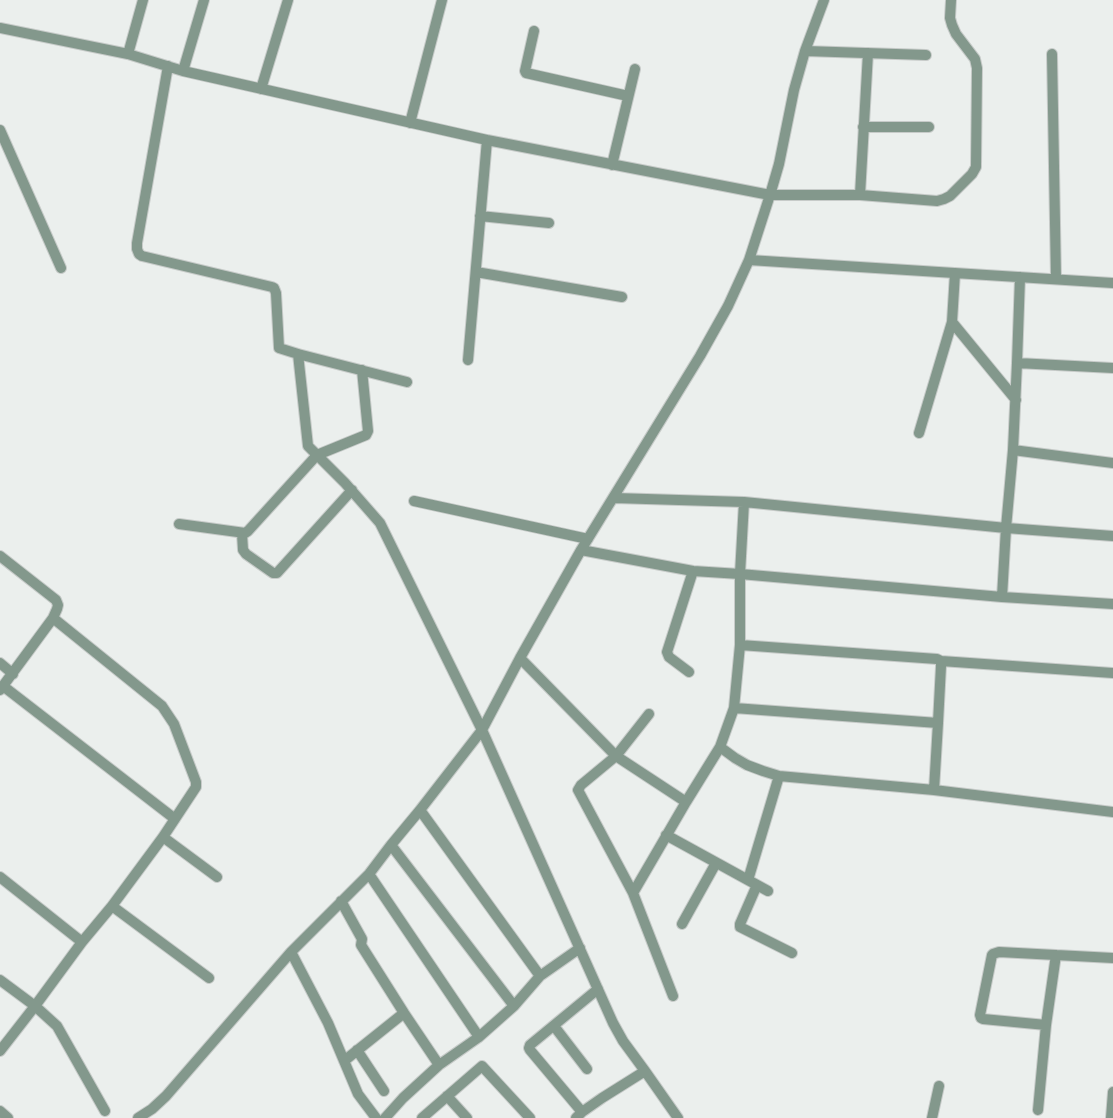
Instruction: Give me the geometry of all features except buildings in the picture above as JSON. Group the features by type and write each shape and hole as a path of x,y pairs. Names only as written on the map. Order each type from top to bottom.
{"street":[{"path":"128,54 143,0"},
{"path":"183,71 204,0"},
{"path":"261,89 288,0"},
{"path":"410,123 442,0"},
{"path":"138,1118 152,1109 166,1096 291,952 369,874 482,730 520,658 581,550 700,356 728,306 749,260 770,195 779,164 794,90 805,51 824,0"},
{"path":"0,28 128,54 183,71 487,140 770,195 860,195 937,201 950,196 975,171 976,162 977,68 975,59 956,34 952,25 950,18 951,0"},
{"path":"534,31 525,71 526,74 628,96"},
{"path":"805,51 926,55"},
{"path":"860,195 868,53"},
{"path":"1052,54 1056,279"},
{"path":"168,66 137,243 139,254 142,256 272,287 276,293 280,349 407,382"},
{"path":"612,165 635,69"},
{"path":"863,127 929,127"},
{"path":"0,130 61,268"},
{"path":"468,360 487,140"},
{"path":"480,216 549,223"},
{"path":"749,260 1113,283"},
{"path":"476,272 622,298"},
{"path":"919,433 952,322 955,273"},
{"path":"1002,597 1016,400 1020,277"},
{"path":"952,322 1016,400"},
{"path":"298,354 308,446 352,490 380,523 482,730 613,1023 623,1041 678,1118"},
{"path":"1017,363 1113,368"},
{"path":"179,524 242,534 248,532 317,455 365,436 367,433 362,370"},
{"path":"1013,450 1113,462"},
{"path":"242,534 246,554 273,573 277,573 352,490"},
{"path":"614,498 744,502 1006,528 1113,536"},
{"path":"414,501 588,539"},
{"path":"633,893 666,835 720,747 734,708 740,645 740,574 744,502"},
{"path":"581,550 693,570 1002,597 1113,604"},
{"path":"0,556 56,600 58,605 53,618 1,688 175,819"},
{"path":"688,672 669,658 667,652 693,570"},
{"path":"0,1051 82,942 112,906 163,837 194,791 196,782 170,718 162,706 53,618"},
{"path":"740,645 1113,673"},
{"path":"520,658 616,756 686,802"},
{"path":"934,790 941,661"},
{"path":"0,663 12,674"},
{"path":"734,708 938,723"},
{"path":"649,714 616,756 581,785 578,790 633,893 672,996"},
{"path":"720,747 747,765 779,776 934,790 1113,812"},
{"path":"748,880 779,776"},
{"path":"420,810 540,976"},
{"path":"666,835 768,891"},
{"path":"163,837 216,877"},
{"path":"391,845 514,1006"},
{"path":"682,924 716,863"},
{"path":"369,874 479,1037"},
{"path":"0,877 82,942"},
{"path":"757,885 740,927 792,953"},
{"path":"341,902 362,939 361,945 439,1065"},
{"path":"112,906 209,978"},
{"path":"385,1118 403,1098 439,1065 479,1037 514,1006 540,976 580,948"},
{"path":"291,952 328,1023 358,1094 376,1118"},
{"path":"1046,1025 981,1018 980,1015 992,955 999,952 1113,958"},
{"path":"1038,1110 1046,1025 1056,955"},
{"path":"0,980 35,1006 50,1019 61,1032 105,1111"},
{"path":"598,990 530,1045 530,1050 579,1115 602,1098 645,1071"},
{"path":"344,1061 404,1013"},
{"path":"554,1026 587,1069"},
{"path":"357,1050 384,1091"},
{"path":"422,1118 482,1066 530,1118"},
{"path":"932,1118 939,1086"},
{"path":"1111,1118 1113,1092"},
{"path":"447,1096 467,1118"},
{"path":"0,1111 8,1118"}]}
